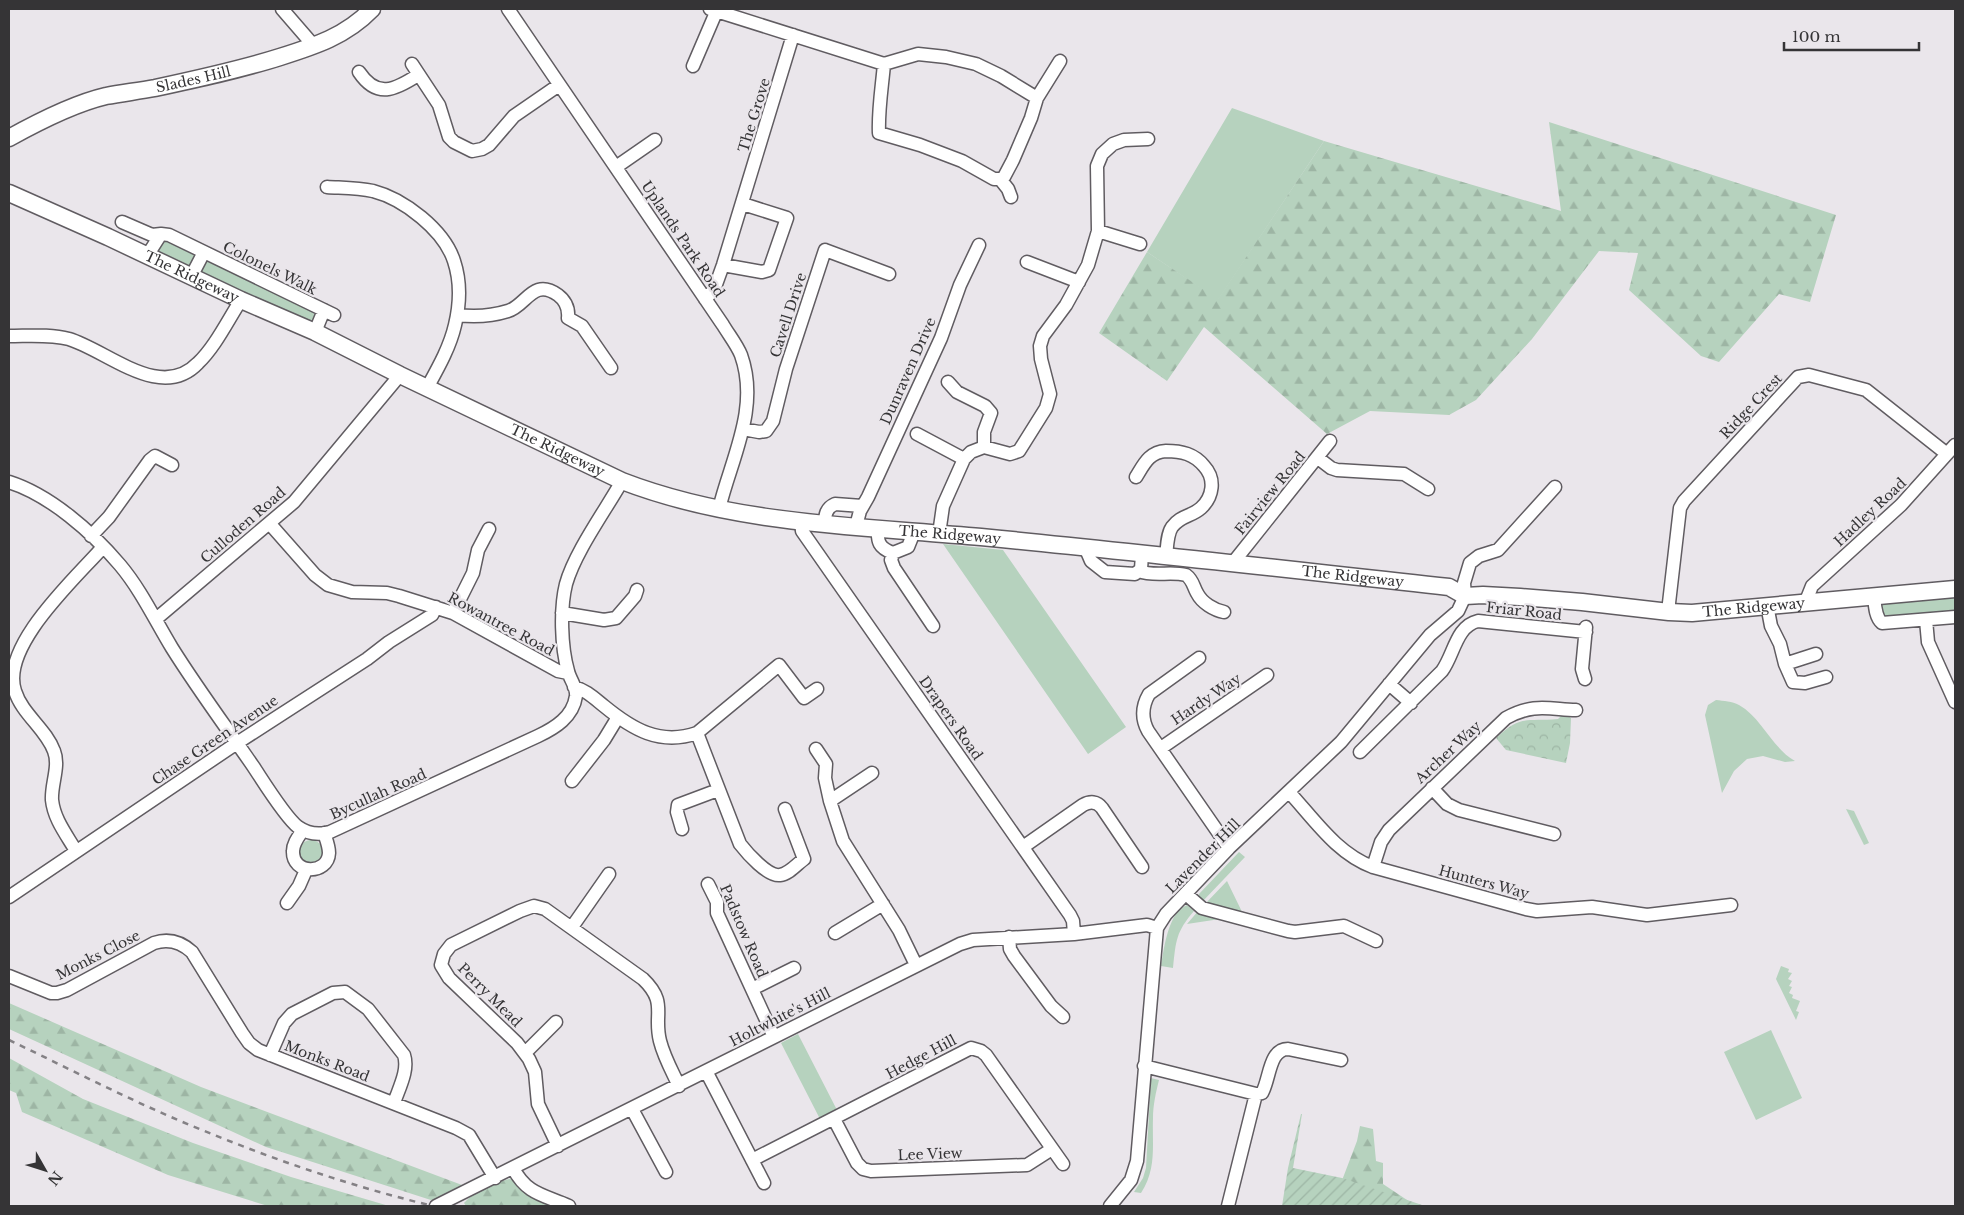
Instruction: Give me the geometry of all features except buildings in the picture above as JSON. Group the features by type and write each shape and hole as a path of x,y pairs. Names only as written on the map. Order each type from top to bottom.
{"main road":[{"name":"Slades Hill","path":"9,138 73,108 106,97 208,77 331,40 348,31 372,9"},
{"name":"The Ridgeway","path":"9,192 314,332 622,481 654,493 718,509 801,521 1086,548 1448,587 1465,596 1483,595 1573,601 1669,612 1692,612 1955,589"}],"street":[{"path":"282,9 314,46"},
{"name":"Uplands Park Road","path":"508,9 705,299 740,354 746,375 747,396 743,429 718,509"},
{"path":"693,66 714,10 884,64 918,54 946,56 976,64 1001,76 1037,98"},
{"name":"The Grove","path":"705,299 714,290 723,265 793,35"},
{"path":"884,64 882,96 876,136 920,145 962,161 994,179 1000,179 1004,176 1013,160 1031,118 1037,98 1060,62"},
{"path":"359,72 366,83 382,90 399,86 415,70 439,105 449,136 454,142 472,151 489,145 514,116 559,84"},
{"path":"939,534 943,506 964,459 971,452 984,447 1010,454 1019,451 1046,408 1050,394 1041,359 1040,346 1043,336 1066,305 1088,265 1098,231 1096,166 1102,154 1113,144 1124,140 1148,138"},
{"path":"616,167 655,140"},
{"path":"1000,179 1011,197"},
{"path":"327,187 374,192 403,204 425,220 444,243 454,260 459,282 457,316 450,341 427,388"},
{"path":"723,265 762,272 769,270 787,218 743,204"},
{"name":"Colonels Walk","path":"122,222 152,235 169,235 329,312 314,332"},
{"path":"1098,231 1140,244"},
{"path":"147,256 161,234"},
{"name":"Dunraven Drive","path":"856,526 862,506 868,497 941,338 960,285 979,245"},
{"name":"Cavell Drive","path":"743,429 759,432 766,431 773,421 786,369 825,250 889,274"},
{"name":"Colonels Walk","path":"192,277 204,252"},
{"path":"1027,262 1078,282"},
{"path":"457,316 506,312 518,306 533,291 552,292 563,299 567,305 568,318 582,326 611,368"},
{"path":"9,336 52,335 62,337 78,342 140,372 156,377 172,377 182,375 198,364 241,300"},
{"name":"Culloden Road","path":"156,619 294,502 400,375"},
{"name":"Ridge Crest","path":"1669,612 1680,508 1684,501 1798,377 1809,375 1866,390 1951,449"},
{"path":"948,382 957,392 986,406 991,413 984,432 984,447"},
{"path":"917,434 964,459"},
{"name":"Fairview Road","path":"1232,564 1330,441"},
{"name":"Hadley Road","path":"1806,601 1812,586 1901,505 1951,449"},
{"path":"1136,477 1150,456 1159,452 1173,451 1187,453 1196,458 1206,468 1211,478 1212,489 1208,499 1201,508 1179,518 1170,529 1166,557"},
{"path":"91,536 109,517 150,460 156,456 172,465"},
{"path":"1318,458 1331,468 1337,470 1404,474 1428,489"},
{"path":"622,481 572,568 563,598 562,613 568,673 574,686 584,690 618,718 636,729 654,735 673,738 697,733 779,665 804,698 817,689"},
{"path":"9,482 44,498 103,547 131,580 172,647 237,743 292,820 303,830 295,842 293,851 297,863 306,870 313,870 325,864 329,853 324,833"},
{"path":"1465,596 1464,583 1470,563 1478,556 1498,550 1555,487"},
{"path":"825,523 826,514 831,506 835,504 862,506"},
{"name":"Drapers Road","path":"801,521 802,531 1070,915 1073,921 1074,934"},
{"name":"Rowantree Road","path":"270,524 315,575 328,585 352,592 387,593 453,613 558,670 568,673"},
{"path":"878,528 877,541 880,546 893,553"},
{"path":"453,613 473,572 478,550 489,529"},
{"path":"893,553 908,547 914,532"},
{"path":"76,850 54,814 52,798 55,753 51,744 25,709 15,690 12,656 37,622 103,547"},
{"path":"1086,548 1091,560 1105,572 1131,575 1139,571 1151,575 1157,573 1186,575 1194,585 1197,594 1207,604 1216,610 1224,612"},
{"path":"893,553 891,560 894,568 934,626"},
{"path":"1139,571 1142,555"},
{"path":"562,613 604,620 616,618 632,601 637,590"},
{"name":"Lavender Hill","path":"1157,928 1166,914 1230,848 1341,742 1430,635 1458,611 1465,596"},
{"path":"1874,596 1876,612 1879,621 1882,623 1955,617"},
{"path":"1766,605 1771,626 1780,644 1785,664 1793,682 1805,683 1826,677"},
{"name":"Chase Green Avenue","path":"9,897 76,850 432,615 436,607"},
{"name":"Friar Road","path":"1360,752 1448,664 1463,630 1471,622 1478,620 1586,630 1582,669 1585,679"},
{"path":"1926,620 1928,642 1955,702"},
{"path":"1785,664 1816,654"},
{"path":"1199,658 1154,689 1145,700 1143,716 1145,724 1160,748 1230,848"},
{"name":"Hardy Way","path":"1160,748 1268,675"},
{"path":"1389,684 1411,703"},
{"name":"Bycullah Road","path":"303,830 315,834 324,833 556,727 564,720 575,700 576,691 574,686"},
{"name":"Archer Way","path":"1373,867 1384,836 1506,718 1516,712 1536,707 1576,710"},
{"path":"572,781 604,740 618,718"},
{"path":"697,733 740,844 768,872 776,875 784,874 804,859 785,809"},
{"path":"816,750 826,764 825,778 842,841 899,930 916,965"},
{"path":"830,801 872,774"},
{"path":"1432,788 1447,804 1459,810 1554,834"},
{"path":"682,829 677,812 678,805 718,790"},
{"name":"Hunters Way","path":"1289,792 1347,854 1355,859 1373,867 1537,911 1592,907 1647,915 1731,905"},
{"path":"1023,847 1083,805 1095,802 1102,808 1142,866"},
{"path":"287,903 299,886 306,870"},
{"path":"572,927 609,874"},
{"name":"Padstow Road","path":"708,884 717,902 717,913 774,1037"},
{"path":"1186,894 1202,908 1288,931 1296,932 1344,926 1376,941"},
{"path":"835,933 883,904"},
{"name":"Perry Mead","path":"558,1146 538,1104 535,1072 525,1053 449,978 441,965 444,954 451,945 520,911 534,906 545,909 643,978 651,986 659,1006 658,1033 660,1044 679,1086"},
{"name":"Holtwhite's Hill","path":"436,1206 679,1086 946,950 973,940 1074,934 1147,925 1157,928"},
{"path":"1110,1206 1131,1180 1136,1170 1157,928"},
{"path":"1009,937 1010,950 1050,1006 1062,1017"},
{"name":"Monks Close","path":"9,976 50,992 58,993 154,943 174,941"},
{"name":"Monks Road","path":"174,941 182,944 192,952 249,1043 258,1050 394,1103 469,1135 495,1178"},
{"name":"Padstow Road","path":"752,989 794,968"},
{"path":"270,1055 284,1023 292,1014 333,993 345,992 368,1009 404,1055 406,1062 405,1070 394,1103"},
{"path":"525,1053 556,1022"},
{"name":"Hedge Hill","path":"752,1160 965,1051 976,1048 986,1055 1062,1164"},
{"path":"1144,1066 1256,1094 1262,1092 1274,1058 1281,1050 1288,1049 1341,1060"},
{"path":"706,1071 764,1184"},
{"path":"1228,1206 1256,1094"},
{"path":"632,1108 666,1172"},
{"name":"Lee View","path":"834,1119 857,1163 863,1169 871,1171 1026,1165 1052,1149"},
{"path":"513,1168 525,1186 541,1196 569,1206"}],"green space":[{"path":"1232,108 1324,141 1218,300 1147,252"},
{"path":"1549,122 1836,215 1810,302 1779,294 1719,362 1701,356 1629,290 1638,253 1599,251 1532,339 1476,400 1449,415 1370,411 1327,434 1204,327 1167,381 1099,333 1147,252 1218,299 1324,141 1561,211"},
{"path":"165,240 195,255 196,260 191,268 158,252 162,242"},
{"path":"208,260 313,311 315,318 311,323 200,271 203,261"},
{"path":"943,544 1003,550 1126,727 1088,754"},
{"path":"1954,596 1955,614 1885,621 1878,604"},
{"path":"1716,700 1734,703 1747,711 1780,749 1795,761 1785,762 1763,756 1747,759 1734,771 1722,793 1705,715 1708,705"},
{"path":"1564,713 1571,718 1570,743 1566,763 1506,750 1496,738 1518,722 1558,719"},
{"path":"1846,809 1854,811 1869,843 1864,845"},
{"path":"306,840 316,840 323,847 323,857 316,864 306,864 299,857 299,847"},
{"path":"1239,852 1245,857 1202,902 1199,899 1199,894"},
{"path":"1227,881 1244,916 1204,905"},
{"path":"1187,905 1194,911 1180,931 1173,968 1161,966 1171,923 1175,915"},
{"path":"1199,910 1220,919 1187,924"},
{"path":"1781,966 1789,969 1788,972 1792,973 1788,979 1792,981 1789,986 1792,987 1789,993 1793,995 1792,998 1800,1001 1796,1011 1799,1012 1796,1020 1776,979"},
{"path":"9,1003 201,1087 462,1185 434,1201 266,1147 9,1029"},
{"path":"1771,1030 1802,1098 1756,1120 1724,1052"},
{"path":"798,1034 837,1110 820,1119 781,1043"},
{"path":"9,1058 83,1099 193,1143 291,1177 389,1206 268,1206 168,1175 22,1112 16,1093 9,1090"},
{"path":"1151,1078 1159,1080 1154,1108 1153,1157 1146,1184 1141,1193 1134,1192 1143,1178 1146,1168"},
{"path":"1301,1114 1293,1168 1342,1178 1425,1206 1282,1206 1288,1168"},
{"path":"1360,1126 1373,1129 1376,1161 1383,1163 1383,1184 1416,1206 1340,1206 1341,1183 1357,1141"},
{"path":"513,1178 568,1206 466,1206 464,1203 486,1187"}],"railway":[{"path":"9,1040 135,1101 239,1145 349,1183 433,1206"}]}
